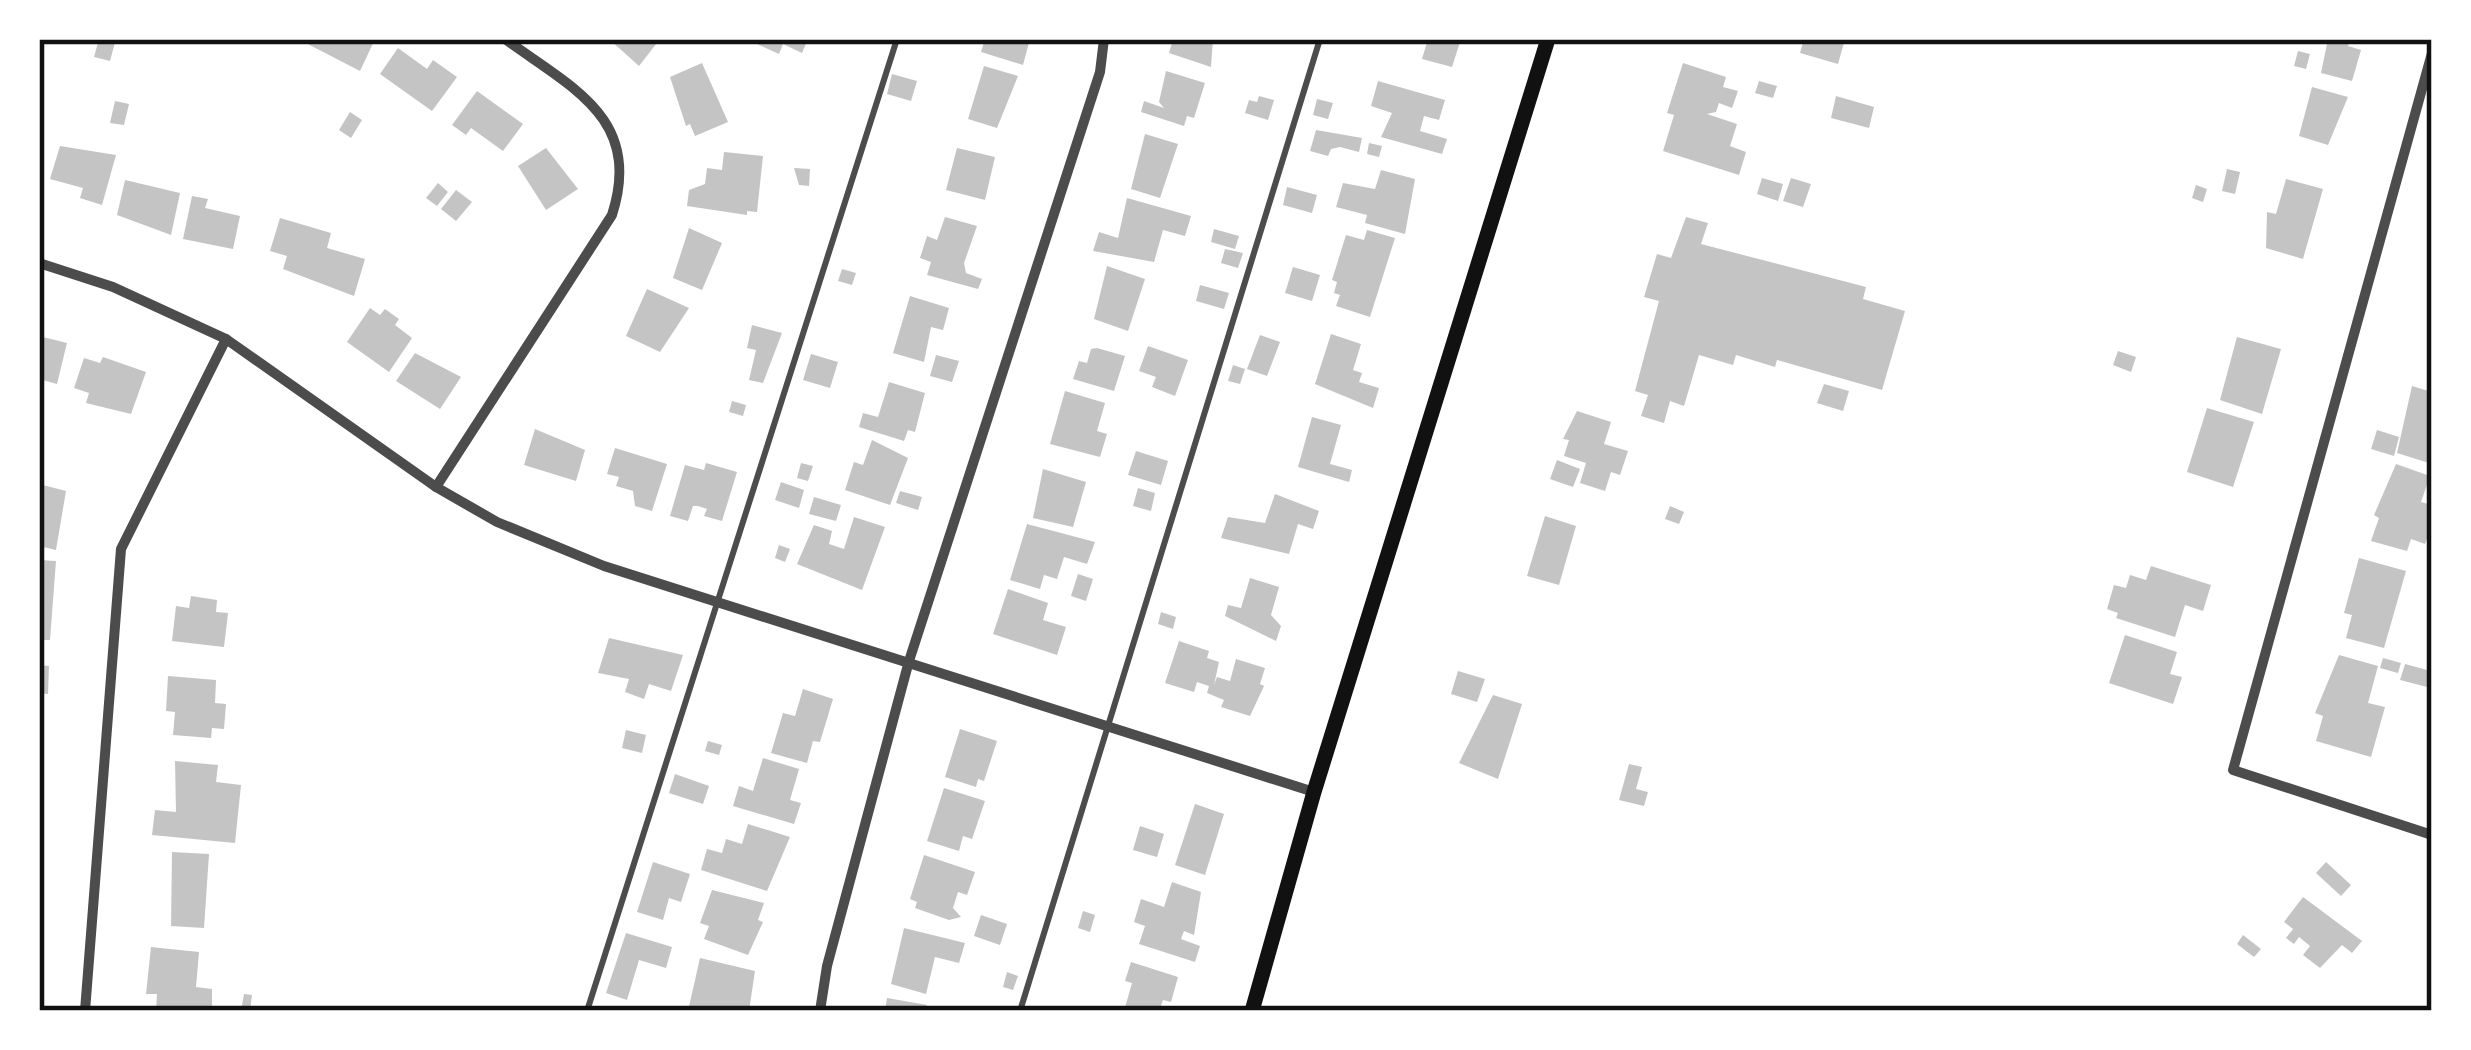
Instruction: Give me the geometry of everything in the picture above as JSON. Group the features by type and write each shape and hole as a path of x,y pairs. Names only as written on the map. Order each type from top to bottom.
{"main road":[{"path":"1252,1011 1314,792 1548,39"}],"street":[{"path":"436,487 612,215 620,190 622,151 588,96 505,39"},
{"path":"820,1011 826,966 909,661 1100,72 1104,39"},
{"path":"2432,53 2233,770 2432,835"},
{"path":"39,262 113,287 226,340 436,487 497,523 604,566 1314,792"},
{"path":"85,1011 122,549 226,340"}],"lane":[{"path":"587,1011 897,39"},
{"path":"1020,1011 1320,39"}],"building":[{"path":"99,39 116,39 110,61 94,57"},
{"path":"298,39 375,39 360,71"},
{"path":"609,39 660,39 639,66"},
{"path":"746,39 808,39 802,53 783,44 779,54"},
{"path":"985,39 1030,39 1023,65 981,52"},
{"path":"1173,39 1213,39 1211,67 1169,53"},
{"path":"1428,39 1461,39 1452,67 1422,59"},
{"path":"1804,39 1845,39 1838,64 1800,53"},
{"path":"2328,39 2350,39 2348,46 2361,50 2352,81 2321,73"},
{"path":"398,48 427,69 433,60 457,77 432,111 380,74"},
{"path":"2298,51 2310,54 2306,69 2294,66"},
{"path":"702,63 728,122 695,136 690,124 686,126 670,77"},
{"path":"1683,63 1726,77 1723,87 1738,91 1732,108 1719,103 1716,112 1707,114 1737,124 1730,146 1746,152 1739,175 1663,151 1674,115 1667,113"},
{"path":"984,66 1018,76 997,128 968,119"},
{"path":"1166,71 1205,83 1194,118 1187,116 1184,126 1141,112 1144,101 1164,108 1159,102"},
{"path":"892,74 917,81 911,101 887,94"},
{"path":"1378,81 1445,100 1439,120 1424,116 1420,131 1447,139 1442,154 1381,137 1392,113 1371,106"},
{"path":"1759,81 1777,86 1773,98 1755,93"},
{"path":"2312,87 2348,97 2328,145 2299,136"},
{"path":"477,91 523,124 503,151 471,128 466,135 452,125"},
{"path":"1259,96 1274,100 1268,120 1245,113 1249,100 1257,102"},
{"path":"1836,96 1874,107 1869,128 1831,118"},
{"path":"1317,99 1333,103 1328,119 1313,115"},
{"path":"115,101 129,104 124,125 110,123"},
{"path":"350,112 362,120 351,138 339,130"},
{"path":"1316,130 1362,138 1359,152 1340,147 1331,149 1328,156 1310,151"},
{"path":"1145,134 1178,144 1160,198 1131,189"},
{"path":"1369,143 1382,146 1379,157 1367,154"},
{"path":"60,146 116,155 102,205 80,198 83,188 50,179"},
{"path":"546,148 578,189 546,210 518,166"},
{"path":"957,148 995,157 985,200 946,190"},
{"path":"724,152 763,156 757,212 747,211 747,215 687,206 689,190 705,184 707,168 722,170"},
{"path":"794,168 810,169 809,186 799,185"},
{"path":"2227,169 2240,172 2235,194 2222,191"},
{"path":"1381,170 1415,179 1405,234 1365,223 1367,215 1336,207 1343,183 1375,189"},
{"path":"1762,178 1783,184 1778,201 1757,194"},
{"path":"1791,178 1811,184 1803,207 1783,201"},
{"path":"2286,179 2323,189 2303,259 2266,248 2267,212 2276,214"},
{"path":"125,180 180,193 171,235 117,215"},
{"path":"438,183 448,192 437,206 426,198"},
{"path":"2196,185 2207,189 2203,202 2192,198"},
{"path":"1287,187 1317,195 1312,213 1283,205"},
{"path":"456,190 472,202 456,221 441,209"},
{"path":"192,196 208,199 205,208 240,216 233,249 183,239"},
{"path":"1127,198 1191,216 1185,236 1163,230 1154,262 1093,251 1099,232 1118,238"},
{"path":"945,217 977,226 964,263 966,273 982,279 978,289 927,275 931,262 920,258 927,236 937,240"},
{"path":"1686,217 1708,223 1701,244 1866,287 1863,299 1905,311 1882,390 1777,360 1775,367 1736,355 1733,365 1699,355 1684,406 1670,401 1664,423 1641,416 1648,395 1635,391 1659,301 1644,297 1657,254 1671,258"},
{"path":"280,218 331,233 327,248 365,259 354,296 283,269 287,256 270,251"},
{"path":"689,228 722,243 702,290 673,278"},
{"path":"1214,229 1239,236 1235,249 1211,242"},
{"path":"1367,230 1395,238 1370,317 1336,306 1340,295 1334,293 1337,282 1332,280 1346,235 1364,240"},
{"path":"1225,249 1243,253 1238,268 1221,263"},
{"path":"1107,266 1145,279 1128,331 1094,319"},
{"path":"1293,267 1320,275 1312,301 1285,293"},
{"path":"842,269 856,273 852,285 838,281"},
{"path":"1200,285 1229,293 1224,309 1196,301"},
{"path":"647,289 689,308 660,352 626,336"},
{"path":"910,296 949,308 943,330 931,327 924,362 893,353"},
{"path":"370,308 380,315 385,309 399,319 395,325 412,338 389,372 347,342"},
{"path":"752,325 782,333 763,383 749,380 756,350 747,348"},
{"path":"1331,334 1361,344 1353,370 1362,373 1359,382 1379,388 1373,408 1315,384"},
{"path":"1260,335 1280,342 1267,376 1247,369"},
{"path":"39,336 67,343 57,384 39,379"},
{"path":"2237,337 2281,349 2262,414 2220,400"},
{"path":"1148,346 1188,360 1175,396 1152,387 1156,377 1139,371"},
{"path":"1091,349 1125,356 1114,391 1073,379 1079,361 1087,363"},
{"path":"2118,351 2136,357 2131,372 2113,365"},
{"path":"415,353 461,377 440,409 396,381"},
{"path":"811,354 838,362 830,388 803,380"},
{"path":"936,355 959,361 952,382 930,376"},
{"path":"103,357 146,372 131,414 86,403 89,393 74,388 84,358 100,363"},
{"path":"1233,365 1245,369 1240,384 1228,381"},
{"path":"889,382 925,393 915,432 908,430 904,441 859,427 863,413 878,417"},
{"path":"1824,384 1849,391 1843,411 1817,403"},
{"path":"2412,386 2432,392 2432,464 2397,453"},
{"path":"1065,391 1105,403 1097,431 1107,434 1100,457 1050,444"},
{"path":"732,401 746,405 743,416 729,412"},
{"path":"2207,408 2254,422 2233,487 2187,472"},
{"path":"1577,411 1611,422 1604,444 1628,451 1620,475 1611,472 1605,491 1580,483 1586,463 1564,456 1569,440 1563,439"},
{"path":"1312,417 1341,425 1330,464 1352,470 1349,482 1298,467"},
{"path":"535,429 585,450 576,481 524,465"},
{"path":"2377,430 2399,437 2394,456 2371,449"},
{"path":"872,440 908,458 890,505 845,490 854,462 863,465"},
{"path":"615,448 667,464 652,511 635,506 633,491 616,486 619,477 607,474"},
{"path":"1136,451 1168,461 1161,485 1128,475"},
{"path":"1557,460 1580,469 1573,487 1550,479"},
{"path":"706,463 737,472 722,521 704,516 707,509 698,506 693,506 688,521 670,516 685,465 704,470"},
{"path":"801,463 813,466 808,481 797,478"},
{"path":"2396,464 2430,476 2421,502 2432,505 2432,526 2425,544 2411,539 2407,551 2371,541 2379,518 2374,515"},
{"path":"1043,469 1086,482 1073,527 1033,518"},
{"path":"781,482 804,490 799,508 775,500"},
{"path":"39,484 66,491 56,550 39,546"},
{"path":"1138,488 1155,493 1151,511 1133,506"},
{"path":"900,491 922,497 918,510 896,503"},
{"path":"1275,494 1319,511 1313,529 1298,524 1289,554 1221,538 1228,517 1265,523"},
{"path":"814,497 841,505 836,521 809,514"},
{"path":"1670,506 1684,512 1679,524 1665,519"},
{"path":"1545,516 1576,526 1559,585 1527,576"},
{"path":"854,517 885,527 862,590 797,564 814,525 832,531 829,544 844,549"},
{"path":"1027,524 1095,542 1087,564 1064,557 1057,579 1044,575 1040,589 1010,580"},
{"path":"779,545 790,549 785,562 775,558"},
{"path":"2359,558 2406,571 2384,648 2346,638 2352,615 2344,613"},
{"path":"39,560 56,561 50,640 39,640"},
{"path":"2151,566 2211,585 2203,611 2185,605 2175,637 2116,618 2118,613 2107,609 2114,585 2126,588 2130,575 2146,580"},
{"path":"1078,574 1093,579 1086,601 1071,596"},
{"path":"1250,578 1279,587 1271,615 1281,626 1276,641 1225,616 1228,605 1241,608"},
{"path":"1008,589 1048,603 1043,620 1066,627 1057,655 993,634"},
{"path":"191,596 217,600 216,612 228,613 224,647 172,641 176,606 189,608"},
{"path":"1161,612 1176,617 1173,629 1158,624"},
{"path":"2125,635 2177,652 2170,674 2182,677 2173,704 2109,683"},
{"path":"609,638 683,655 671,691 649,684 644,699 625,692 629,679 598,673"},
{"path":"1179,641 1209,651 1207,658 1219,662 1214,685 1217,677 1230,681 1236,659 1265,668 1260,684 1264,686 1250,716 1221,707 1224,700 1207,693 1209,686 1197,682 1194,692 1165,683"},
{"path":"2339,655 2378,666 2368,703 2385,707 2371,757 2316,741 2323,716 2315,713"},
{"path":"2383,658 2401,663 2398,673 2380,668"},
{"path":"2405,664 2431,671 2427,687 2400,680"},
{"path":"39,665 49,666 48,694 39,693"},
{"path":"1458,671 1485,679 1477,702 1451,694"},
{"path":"168,676 216,680 215,703 226,704 224,729 212,728 211,738 173,735 175,712 166,711"},
{"path":"803,689 833,699 820,742 813,741 807,763 771,753 783,713 795,716"},
{"path":"1493,695 1522,704 1498,779 1459,763"},
{"path":"960,729 997,741 984,781 978,779 976,787 945,777"},
{"path":"626,730 646,735 642,753 622,748"},
{"path":"708,741 722,745 719,755 705,751"},
{"path":"763,758 799,769 790,800 801,803 794,824 733,806 739,786 753,791"},
{"path":"175,761 218,765 216,782 241,785 235,843 152,835 155,810 176,812"},
{"path":"1629,764 1642,767 1636,789 1648,792 1644,806 1619,800"},
{"path":"675,774 709,786 703,804 669,793"},
{"path":"944,788 985,801 972,839 963,836 959,851 927,841"},
{"path":"1195,804 1224,814 1205,875 1175,865"},
{"path":"748,824 790,837 767,891 701,870 707,849 722,853 726,839 742,844"},
{"path":"1140,826 1164,834 1157,857 1133,850"},
{"path":"172,852 209,854 204,928 171,926"},
{"path":"924,855 975,872 967,895 958,892 953,908 961,917 949,920 915,908 917,902 910,899"},
{"path":"653,862 690,874 681,902 669,898 663,920 637,912"},
{"path":"2326,862 2351,885 2341,896 2316,873"},
{"path":"1172,882 1201,892 1194,935 1184,931 1181,939 1200,946 1195,962 1139,944 1145,926 1134,922 1141,899 1164,907"},
{"path":"712,890 764,903 758,920 763,922 748,955 704,939 709,926 700,923"},
{"path":"2303,897 2362,941 2352,953 2342,945 2320,968 2303,955 2310,946 2299,937 2294,944 2286,938 2293,929 2284,922"},
{"path":"1083,911 1095,915 1090,932 1078,928"},
{"path":"981,915 1007,924 1000,945 974,936"},
{"path":"904,928 965,943 959,963 935,957 926,994 891,984"},
{"path":"626,933 672,947 666,968 639,960 627,1000 606,993"},
{"path":"2243,935 2261,949 2254,957 2237,944"},
{"path":"151,947 199,952 196,987 212,989 212,1011 156,1011 157,994 146,994"},
{"path":"700,958 755,971 749,1011 688,1011"},
{"path":"1131,962 1178,977 1171,1002 1163,1000 1159,1011 1124,1011 1132,983 1125,981"},
{"path":"1007,972 1018,976 1013,990 1003,987"},
{"path":"244,994 252,995 250,1011 241,1011"},
{"path":"887,998 927,1005 926,1011 885,1011"}]}
